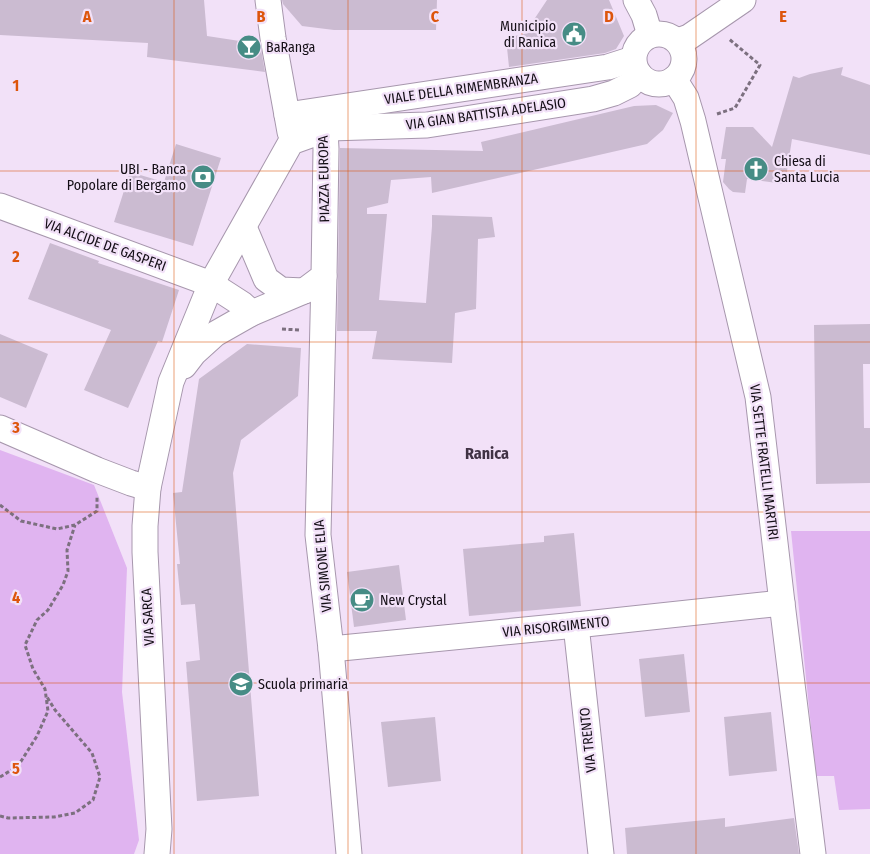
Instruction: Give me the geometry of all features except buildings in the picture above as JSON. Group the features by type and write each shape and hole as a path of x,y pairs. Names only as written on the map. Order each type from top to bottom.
{"street":[{"path":"171,382 210,284 291,142 288,115 272,38 268,0"},
{"path":"636,0 644,15 650,35"},
{"path":"678,41 690,37 743,0"},
{"path":"660,33 670,35 678,41 683,50 684,61 681,71 666,84 646,81 636,67 635,49 641,40 650,35 660,33"},
{"name":"VIALE DELLA RIMEMBRANZA","path":"288,115 608,67 636,67"},
{"name":"VIA GIAN BATTISTA ADELASIO","path":"325,130 330,128 427,125 593,100 614,94 630,85 636,67"},
{"name":"VIA SETTE FRATELLI MARTIRI","path":"674,79 686,98 694,121 758,397 813,854"},
{"name":"PIAZZA EUROPA","path":"291,142 325,130 324,276"},
{"name":"VIA ALCIDE DE GASPERI","path":"0,206 210,284"},
{"path":"244,227 266,278 282,290 304,291"},
{"path":"171,382 194,354 214,334 252,313 304,291 324,276"},
{"name":"VIA SIMONE ELIA","path":"324,276 318,534 331,649 349,854"},
{"path":"210,284 242,304 252,313"},
{"name":"VIA SARCA","path":"157,854 159,829 145,526 148,488 171,382"},
{"path":"0,428 97,470 148,488"},
{"name":"VIA RISORGIMENTO","path":"331,649 782,603"},
{"name":"VIA TRENTO","path":"576,625 601,854"}],"path":[{"path":"694,121 735,108 760,65 722,33 714,21"},
{"path":"278,330 303,330"},
{"path":"0,505 21,521 57,529 75,525 97,511 97,470"},
{"path":"0,777 18,766 37,736 48,711 45,689 33,669 25,644 37,620 48,610 63,585 68,571 67,550 75,525"},
{"path":"0,816 8,818 54,817 75,813 92,800 100,777 92,753 55,710 46,696"}],"shaded area":[{"path":"0,450 94,485 127,568 122,692 139,840 134,854 0,854"},
{"path":"791,531 870,531 870,809 839,810 834,776 816,776"}],"place":[{"name":"Municipio di Ranica","path":"574,34"},
{"name":"BaRanga","path":"249,47"},
{"name":"Chiesa di Santa Lucia","path":"756,169"},
{"name":"UBI - Banca Popolare di Bergamo","path":"203,177"},
{"name":"New Crystal","path":"362,600"},
{"name":"Scuola primaria","path":"241,684"}],"district":[{"name":"Ranica","path":"487,453"}]}
